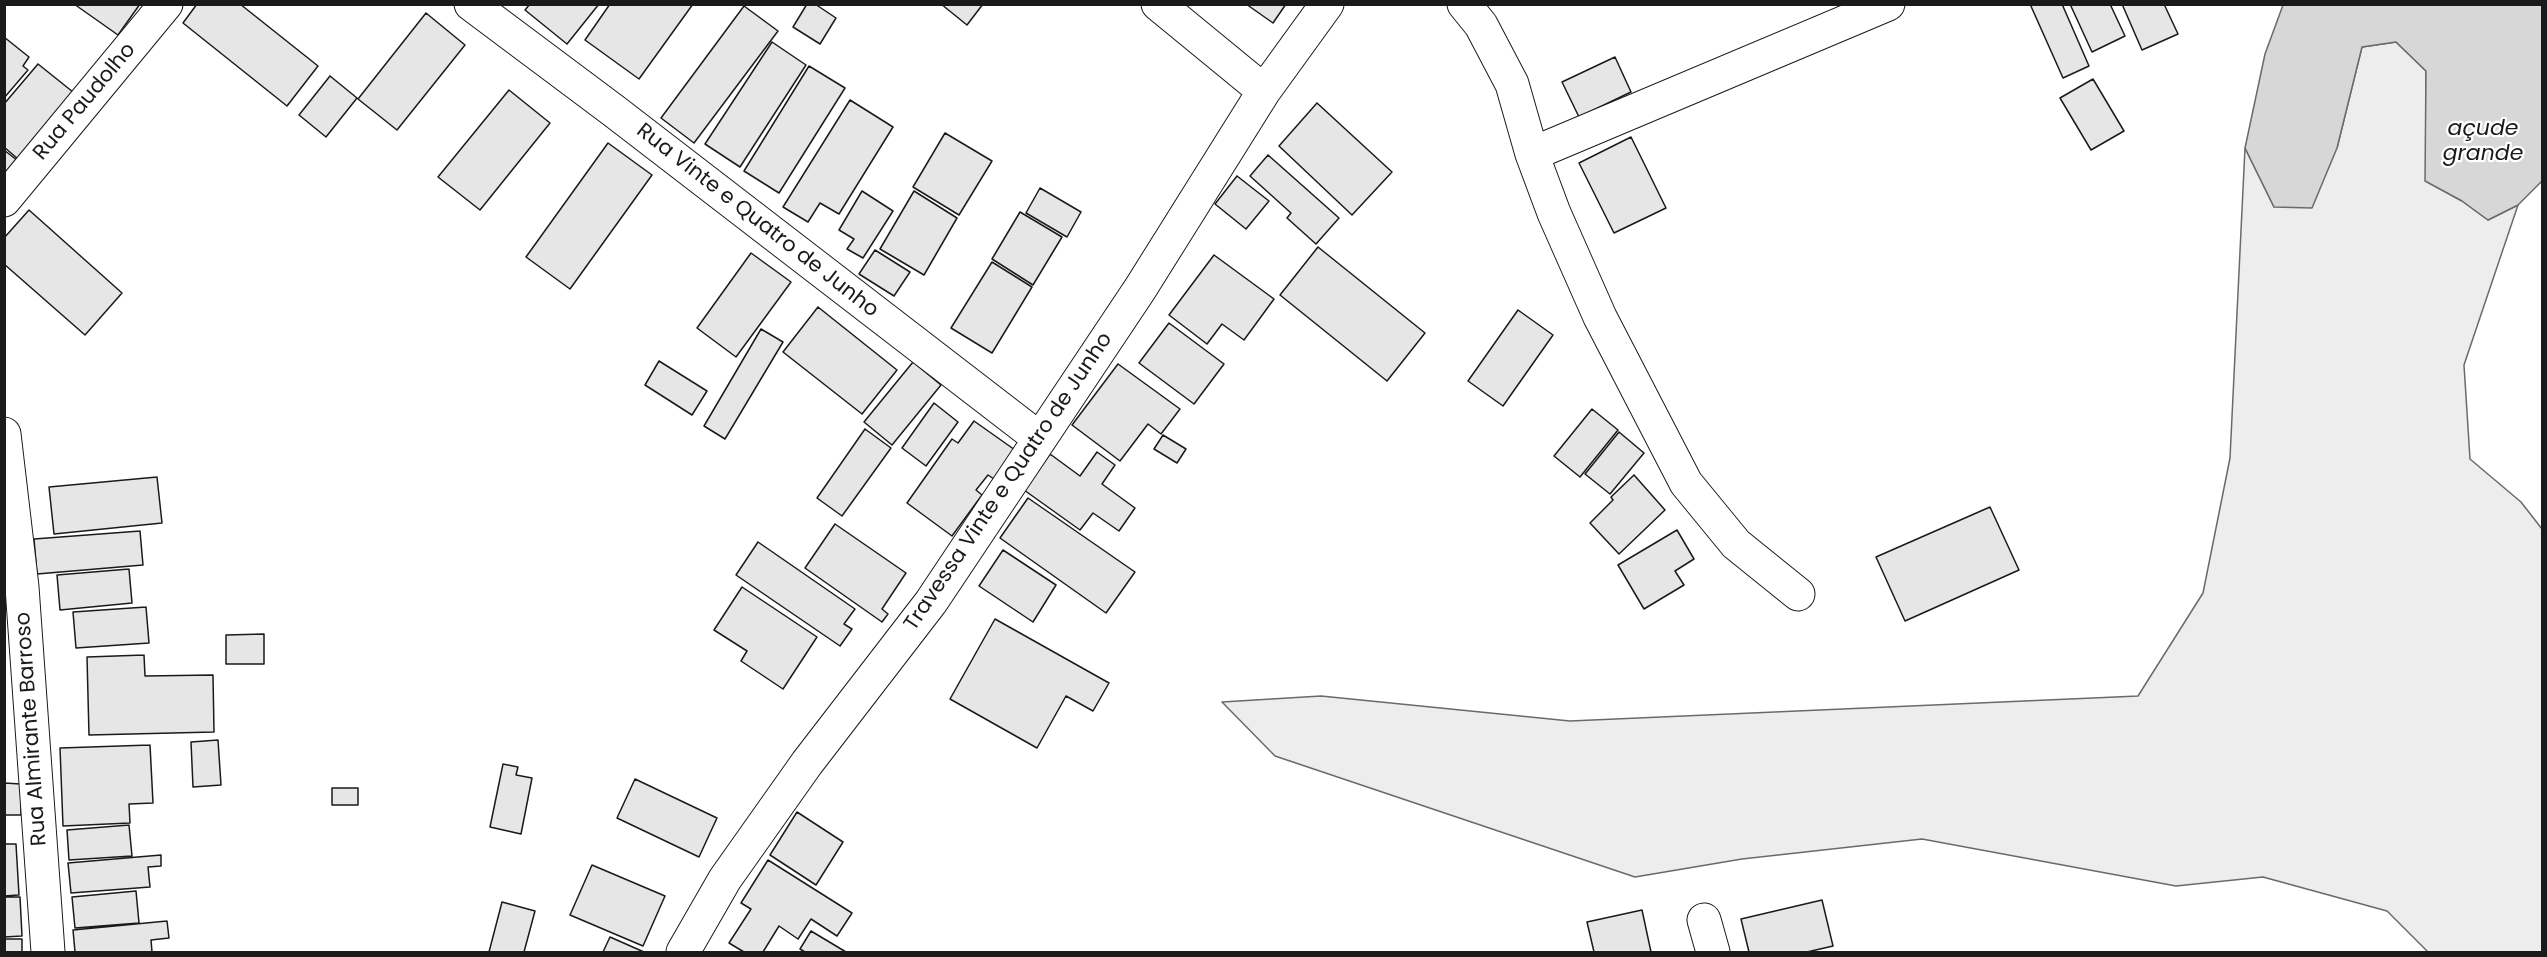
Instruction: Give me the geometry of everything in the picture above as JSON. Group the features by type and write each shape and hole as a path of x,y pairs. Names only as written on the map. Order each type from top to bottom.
{"street":[{"name":"Rua Paudolho","path":"4,200 166,4"},
{"name":"Rua Vinte e Quatro de Junho","path":"471,4 614,111 1040,439"},
{"path":"1158,4 1264,91"},
{"name":"Travessa Vinte e Quatro de Junho","path":"683,952 725,879 807,763 931,602 1140,289 1264,91 1327,4"},
{"path":"1464,4 1481,25 1512,84 1532,154 1554,213 1600,317 1686,483 1736,543 1798,594"},
{"path":"1532,154 1888,4"},
{"name":"Rua Almirante Barroso","path":"4,434 22,587 48,952"},
{"path":"1704,920 1713,952"}],"shaded area":[{"path":"2396,42 2426,71 2426,181 2462,201 2488,220 2518,205 2464,365 2470,459 2521,502 2542,529 2542,952 2428,952 2387,911 2263,877 2176,886 1922,839 1742,859 1635,877 1275,756 1222,702 1321,696 1570,721 2138,696 2203,593 2230,458 2245,148 2274,207 2337,148 2362,47"}],"water":[{"name":"açude grande","path":"2283,5 2542,5 2542,181 2518,205 2488,220 2462,201 2425,181 2426,71 2396,42 2362,47 2337,148 2312,208 2274,207 2245,148 2265,54"}],"building":[{"path":"74,4 140,4 118,35"},
{"path":"197,4 240,4 318,66 287,106 183,23"},
{"path":"530,4 599,4 567,44 525,10"},
{"path":"610,4 693,4 639,79 585,40"},
{"path":"807,4 815,4 836,18 820,44 793,27"},
{"path":"941,4 983,4 967,25"},
{"path":"1246,4 1286,4 1273,23"},
{"path":"2030,4 2062,4 2089,66 2063,78"},
{"path":"2070,4 2110,4 2125,36 2092,52"},
{"path":"2122,4 2164,4 2178,34 2142,50"},
{"path":"744,6 778,31 694,143 661,118"},
{"path":"426,13 465,45 397,130 358,99"},
{"path":"4,37 29,57 23,66 28,70 4,98"},
{"path":"772,42 806,65 740,167 705,144"},
{"path":"1615,57 1631,92 1579,117 1562,82"},
{"path":"38,64 73,92 18,159 4,147 4,104"},
{"path":"809,66 845,88 779,193 744,171"},
{"path":"330,76 357,98 326,137 299,115"},
{"path":"2093,79 2124,131 2091,150 2060,98"},
{"path":"509,90 550,123 480,210 438,177"},
{"path":"850,100 893,127 839,214 820,203 808,222 783,207"},
{"path":"1317,103 1392,172 1352,215 1279,146"},
{"path":"945,133 992,161 959,215 913,187"},
{"path":"1631,137 1666,208 1614,233 1579,163"},
{"path":"608,143 652,175 570,289 526,257"},
{"path":"4,150 18,161 4,177"},
{"path":"1268,155 1339,218 1316,244 1287,218 1291,213 1250,176"},
{"path":"1237,176 1269,201 1246,229 1215,204"},
{"path":"1040,188 1081,212 1067,237 1026,213"},
{"path":"862,191 893,211 863,258 847,249 854,239 839,230"},
{"path":"914,191 957,218 924,275 880,249"},
{"path":"29,210 122,293 85,335 4,264 4,238"},
{"path":"1020,212 1062,237 1033,285 992,259"},
{"path":"1318,247 1425,333 1387,381 1280,295"},
{"path":"875,250 910,272 894,296 859,274"},
{"path":"751,253 791,282 736,357 697,328"},
{"path":"1214,255 1274,299 1244,340 1222,324 1207,344 1169,315"},
{"path":"992,262 1032,287 992,353 951,328"},
{"path":"818,307 897,370 862,414 783,352"},
{"path":"1518,310 1553,335 1503,406 1468,381"},
{"path":"1169,323 1224,364 1194,404 1139,363"},
{"path":"761,329 783,342 725,439 704,426"},
{"path":"659,361 707,391 692,415 645,385"},
{"path":"913,362 941,385 892,445 864,422"},
{"path":"1118,364 1180,409 1161,434 1148,424 1120,461 1072,425"},
{"path":"934,403 958,422 926,466 902,448"},
{"path":"1592,409 1618,430 1580,477 1554,456"},
{"path":"974,421 1015,450 994,479 988,475 976,490 982,495 952,536 907,503 952,439 958,443"},
{"path":"865,429 891,448 842,516 817,498"},
{"path":"1619,432 1644,453 1610,494 1585,474"},
{"path":"1163,435 1186,449 1177,463 1154,449"},
{"path":"1097,452 1115,465 1102,484 1135,508 1119,531 1093,513 1080,530 1024,490 1050,454 1080,476"},
{"path":"1634,475 1665,510 1619,554 1590,523 1613,500 1611,497"},
{"path":"157,477 162,523 54,534 49,487"},
{"path":"1028,498 1135,572 1106,613 1000,538"},
{"path":"1990,507 2019,570 1905,621 1876,557"},
{"path":"835,524 906,573 882,609 888,614 882,622 805,568"},
{"path":"1677,530 1694,559 1675,571 1684,585 1644,609 1618,565"},
{"path":"140,531 143,565 37,574 34,539"},
{"path":"758,542 855,609 844,624 852,629 840,646 736,575"},
{"path":"1003,550 1056,585 1033,622 979,586"},
{"path":"129,569 132,603 60,610 57,575"},
{"path":"742,587 817,637 783,689 741,661 747,651 714,630"},
{"path":"146,607 149,643 76,648 73,612"},
{"path":"995,619 1109,683 1093,711 1066,696 1037,748 950,699"},
{"path":"264,634 264,664 226,664 226,635"},
{"path":"144,655 145,676 213,675 214,732 89,735 87,657"},
{"path":"218,740 221,785 193,787 191,742"},
{"path":"150,745 153,803 129,804 130,823 63,826 60,748"},
{"path":"503,764 518,767 516,775 532,778 521,834 490,827"},
{"path":"635,779 717,818 699,857 617,818"},
{"path":"4,783 21,784 21,815 4,815"},
{"path":"332,788 358,788 358,805 332,805"},
{"path":"797,812 843,842 816,885 770,855"},
{"path":"129,825 132,856 69,860 67,830"},
{"path":"4,844 16,844 19,895 4,896"},
{"path":"161,855 161,866 148,867 150,887 71,893 68,863"},
{"path":"768,860 852,913 837,936 811,919 798,939 779,926 763,952 744,952 729,943 751,909 741,903"},
{"path":"592,865 665,896 643,946 570,915"},
{"path":"136,891 139,923 75,928 72,897"},
{"path":"4,897 20,897 22,936 4,937"},
{"path":"1822,900 1833,946 1807,952 1749,952 1741,919"},
{"path":"502,902 535,911 524,952 489,952"},
{"path":"1642,910 1651,952 1594,952 1587,922"},
{"path":"167,921 169,938 151,940 152,952 75,952 73,930"},
{"path":"811,931 846,952 805,952 800,949"},
{"path":"610,937 644,952 603,952"},
{"path":"4,939 22,939 22,952 4,952"}]}
